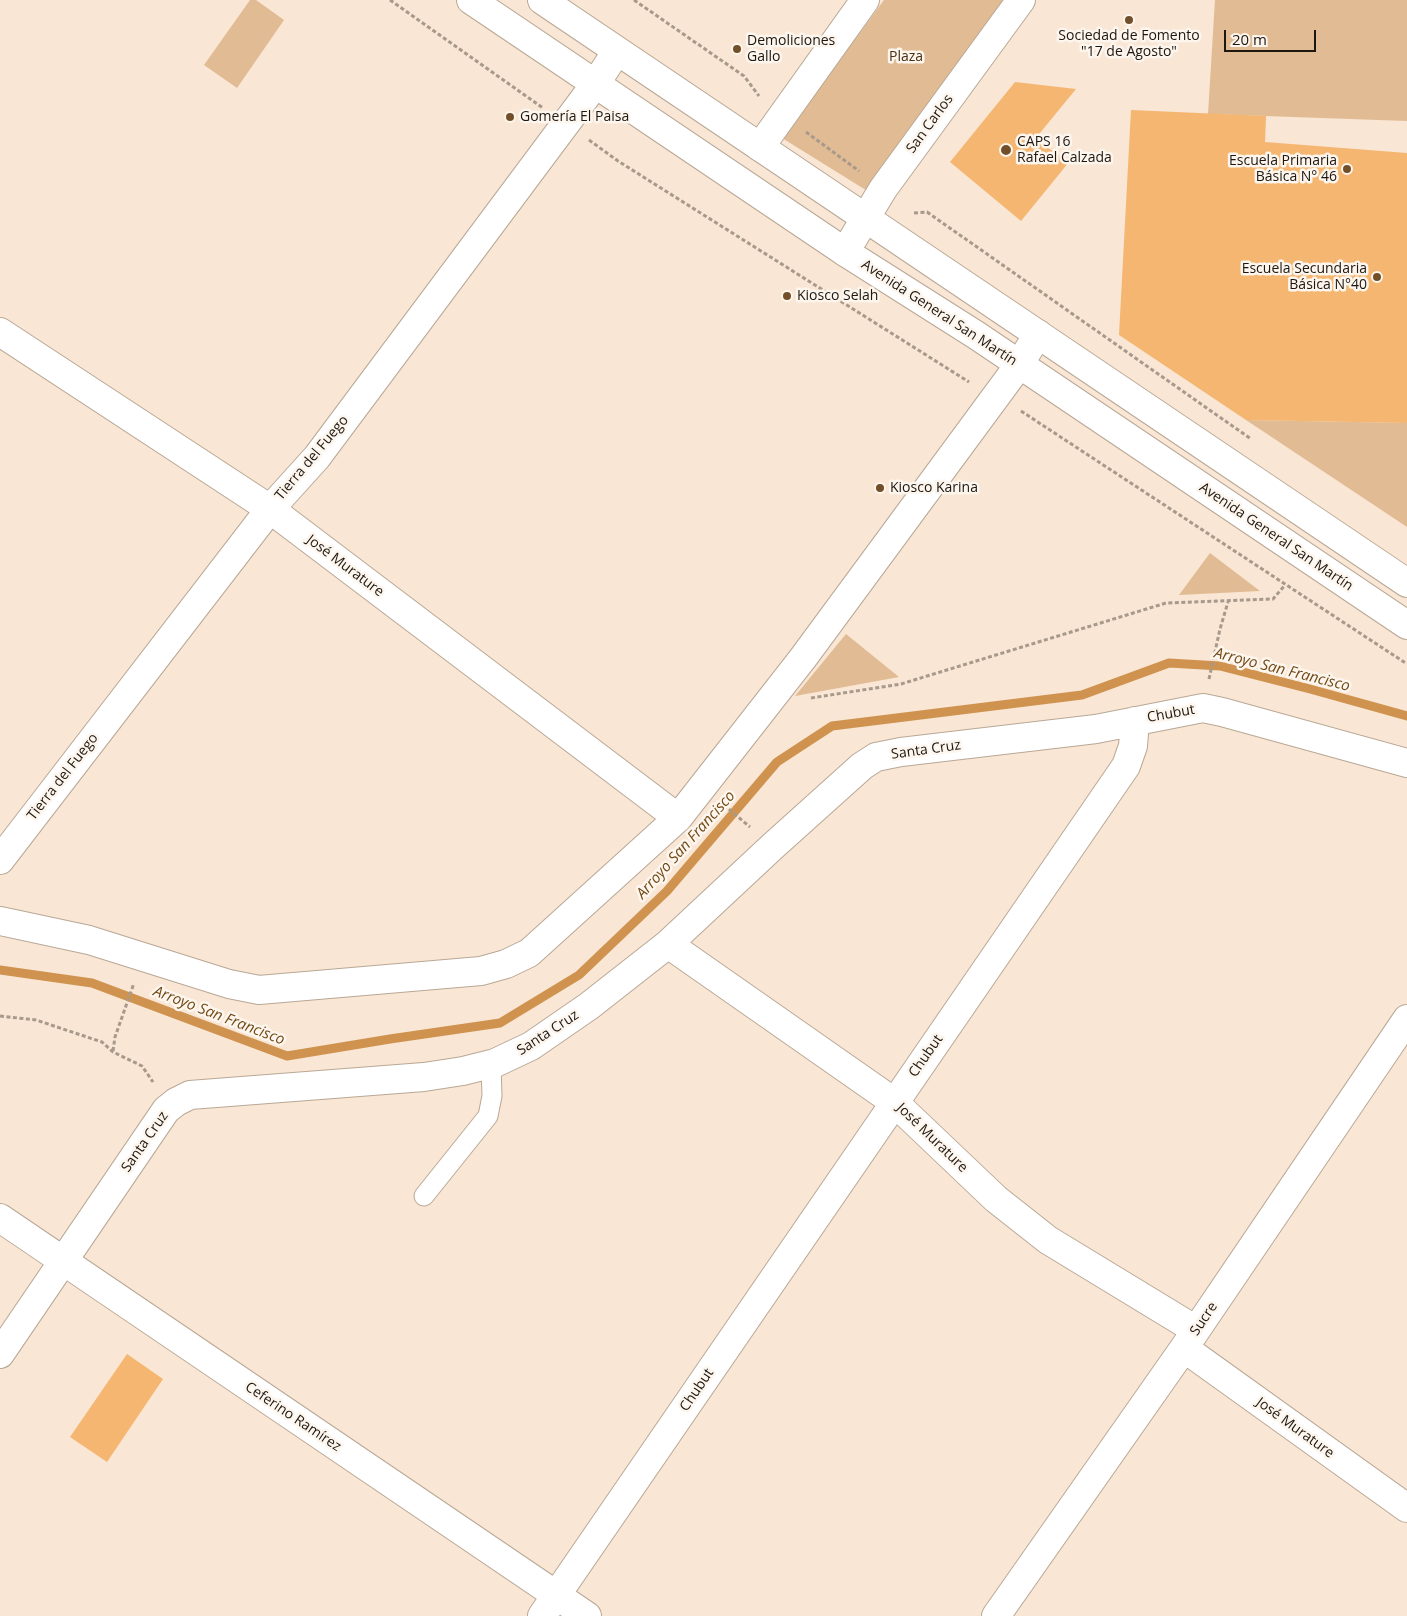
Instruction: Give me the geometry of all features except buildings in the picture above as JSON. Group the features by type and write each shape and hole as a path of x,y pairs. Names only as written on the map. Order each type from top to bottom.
{"street":[{"name":"Avenida General San Martín","path":"472,0 845,252 976,335 1407,625"},
{"path":"542,0 1407,583"},
{"path":"760,147 865,0"},
{"name":"San Carlos","path":"845,252 883,189 1021,0"},
{"name":"Tierra del Fuego","path":"0,860 270,509 317,457 596,83 617,51"},
{"name":"José Murature","path":"0,332 270,509 678,818"},
{"path":"0,921 89,940 229,984 259,990 481,971 498,967 530,953 678,818 803,658 994,396 1019,365 1038,334"},
{"name":"Chubut","path":"549,1606 1126,766 1132,746 1135,721 1203,708 1407,764"},
{"name":"Santa Cruz","path":"0,1354 166,1110 190,1095 424,1077 491,1065 531,1046 589,1006 668,944 773,846 862,766 876,757 911,750 1096,729 1135,721"},
{"name":"José Murature","path":"668,944 894,1102 996,1199 1048,1240 1190,1339 1407,1508"},
{"name":"Sucre","path":"996,1616 1190,1339 1407,1019"},
{"name":"Ceferino Ramírez","path":"0,1218 64,1261 549,1606 587,1616"}],"lane":[{"path":"424,1196 488,1116 492,1096 491,1065"}],"path":[{"path":"390,0 627,167 972,384 1024,413 1407,664"},
{"path":"634,0 744,76 760,98 916,214 927,212 1254,441"},
{"path":"808,698 901,684 1166,603 1273,599 1285,584"},
{"path":"1207,687 1228,602"},
{"path":"718,799 749,826"},
{"path":"113,1052 115,1037 143,956"},
{"path":"0,1016 36,1020 102,1042 113,1052 142,1066 170,1108"}],"green space":[{"path":"250,0 256,0 284,20 237,88 204,65"},
{"name":"Plaza","path":"884,0 1012,0 869,192 782,138"},
{"path":"1215,0 1407,0 1407,121 1208,114"},
{"path":"1246,420 1407,423 1407,527"},
{"path":"1210,553 1260,591 1179,595"},
{"path":"846,634 899,677 795,696"}],"waterway":[{"name":"Arroyo San Francisco","path":"0,970 92,983 287,1056 500,1023 579,975 667,891 777,762 832,726 1082,695 1169,663 1220,666 1407,716"}],"place":[{"name":"Sociedad de Fomento \"17 de Agosto\"","path":"1129,20"},
{"name":"Demoliciones Gallo","path":"737,49"},
{"name":"Gomería El Paisa","path":"510,117"},
{"name":"CAPS 16 Rafael Calzada","path":"1006,150"},
{"name":"Escuela Primaria Básica N° 46","path":"1347,169"},
{"name":"Escuela Secundaria Básica N°40","path":"1377,277"},
{"name":"Kiosco Selah","path":"787,296"},
{"name":"Kiosco Karina","path":"880,488"}]}
